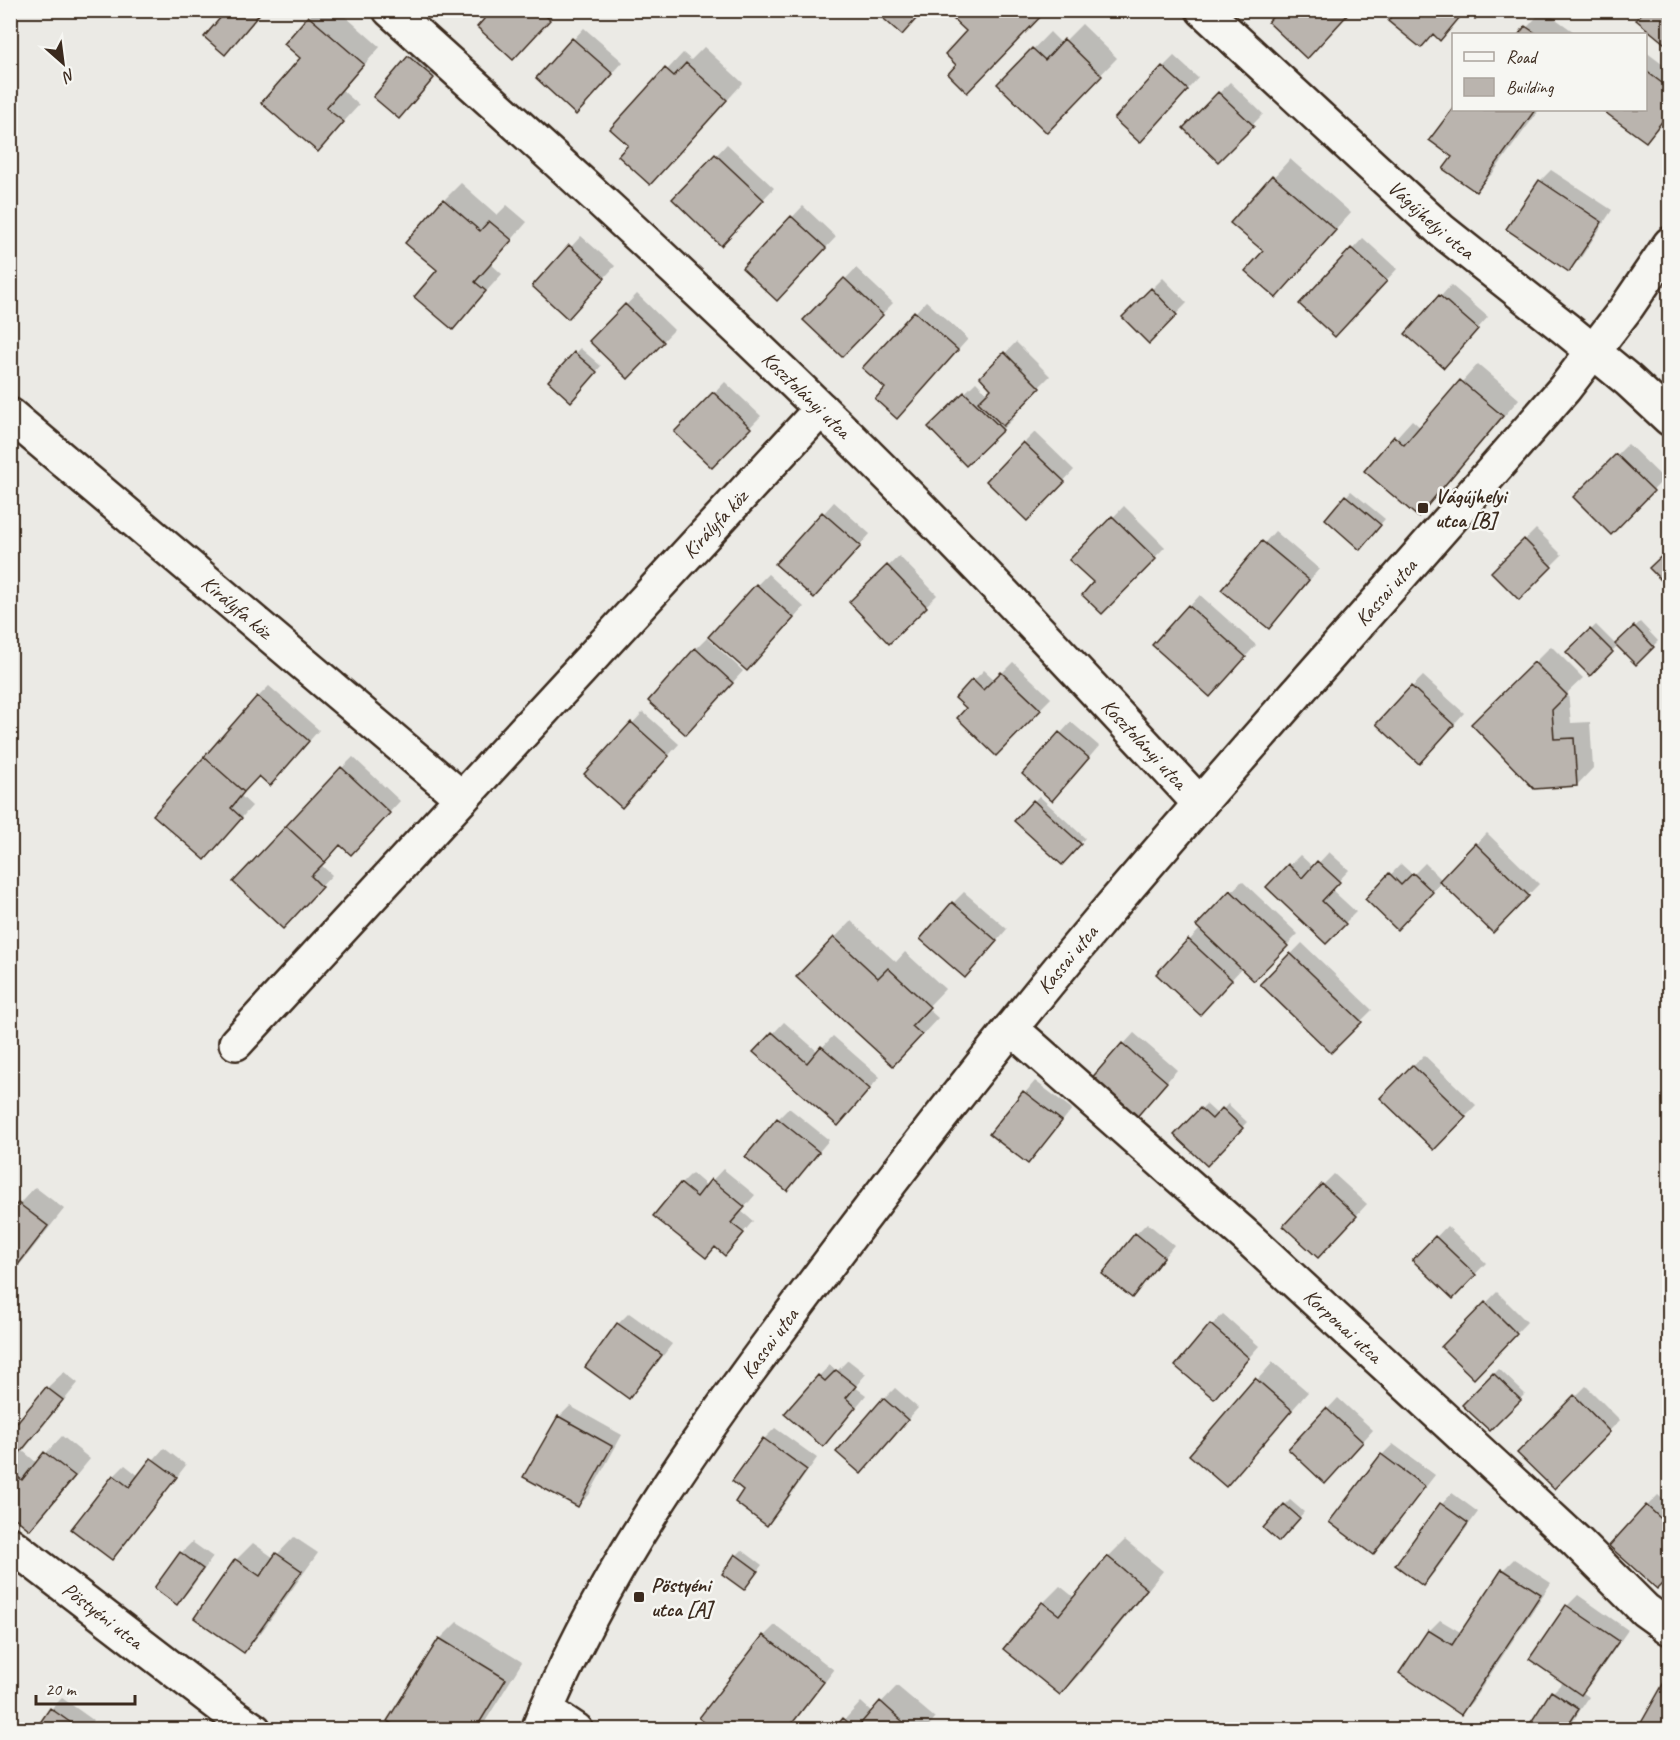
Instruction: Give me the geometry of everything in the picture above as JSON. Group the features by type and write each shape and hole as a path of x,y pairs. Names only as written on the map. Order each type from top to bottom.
{"street":[{"name":"Kosztolányi utca","path":"390,10 634,230 821,409 996,584 1200,804"},
{"name":"Vágújhelyi utca","path":"1203,10 1442,231 1594,352 1670,419"},
{"name":"Kassai utca","path":"542,1720 608,1587 679,1469 761,1354 902,1166 1099,921 1439,533 1594,352 1670,244"},
{"name":"Királyfa köz","path":"236,1043 821,409"},
{"name":"Királyfa köz","path":"10,415 462,798"},
{"name":"Korponai utca","path":"1011,1028 1247,1237 1577,1542 1645,1610 1670,1628"},
{"name":"Pöstyéni utca","path":"10,1544 254,1730"},
{"path":"542,1720 576,1730"}],"building":[{"path":"227,10 263,10 225,55 204,37"},
{"path":"492,10 540,10 550,20 513,60 477,27"},
{"path":"878,10 924,10 902,35 876,12"},
{"path":"957,10 1047,10 967,93 948,74 956,65 945,54 966,31 951,17"},
{"path":"1279,10 1352,10 1307,59 1268,22"},
{"path":"1396,10 1482,10 1475,19 1465,11 1440,41 1433,34 1421,48 1388,21"},
{"path":"1645,10 1670,10 1670,48 1636,20"},
{"path":"308,16 364,64 326,108 344,122 318,152 261,103 300,58 284,44"},
{"path":"1525,26 1536,33 1520,33"},
{"path":"572,38 613,74 576,115 536,78"},
{"path":"1064,39 1102,76 1047,133 997,84 1032,48 1045,60"},
{"path":"408,56 434,78 399,119 373,97"},
{"path":"686,63 727,100 650,185 618,156 628,145 610,129 665,68 674,76"},
{"path":"1162,66 1188,90 1140,143 1114,119"},
{"path":"1647,72 1670,89 1670,123 1664,119 1646,142 1603,111 1647,111"},
{"path":"1218,92 1254,126 1218,162 1183,128"},
{"path":"1452,110 1534,111 1476,192 1443,169 1452,157 1429,140"},
{"path":"715,154 764,200 721,246 672,199"},
{"path":"1272,175 1336,230 1276,298 1245,271 1263,251 1230,223"},
{"path":"1539,180 1602,222 1569,272 1506,229"},
{"path":"443,199 480,231 489,221 512,240 475,282 486,291 453,330 414,297 437,270 405,243"},
{"path":"791,216 826,248 777,301 742,268"},
{"path":"569,245 605,278 568,319 532,286"},
{"path":"1351,248 1387,281 1335,337 1299,304"},
{"path":"844,278 883,315 842,357 803,320"},
{"path":"1151,288 1177,315 1149,344 1122,317"},
{"path":"1439,295 1478,329 1444,368 1405,334"},
{"path":"625,304 664,342 628,379 589,341"},
{"path":"914,311 958,350 897,419 875,399 885,388 862,368"},
{"path":"574,352 597,372 571,402 548,381"},
{"path":"1004,352 1040,388 1003,426 978,402 991,389 980,377"},
{"path":"1460,380 1503,416 1418,517 1364,471 1394,436 1404,445"},
{"path":"713,392 751,428 712,468 674,432"},
{"path":"964,392 1003,430 966,466 928,427"},
{"path":"1023,442 1065,482 1027,521 986,481"},
{"path":"1616,454 1654,491 1611,535 1573,497"},
{"path":"1345,495 1381,525 1360,550 1325,519"},
{"path":"822,512 861,546 814,598 775,564"},
{"path":"1112,516 1156,559 1102,614 1082,595 1093,582 1069,560"},
{"path":"1524,539 1552,567 1519,600 1491,572"},
{"path":"1262,541 1309,580 1269,629 1221,590"},
{"path":"1670,548 1670,589 1649,568"},
{"path":"887,565 927,607 889,644 849,602"},
{"path":"756,584 794,618 747,671 708,637"},
{"path":"1188,605 1246,657 1210,697 1152,645"},
{"path":"1634,626 1654,647 1636,665 1615,644"},
{"path":"1590,629 1613,652 1590,676 1566,652"},
{"path":"695,648 733,683 686,735 648,701"},
{"path":"1534,662 1567,695 1552,710 1554,739 1574,738 1577,786 1534,789 1471,724"},
{"path":"1001,672 1041,710 996,756 957,718 966,708 955,698 972,679 983,690"},
{"path":"1411,686 1454,725 1419,764 1376,724"},
{"path":"257,696 309,741 270,786 259,776 244,792 204,757"},
{"path":"631,722 669,756 622,808 584,774"},
{"path":"1059,732 1089,758 1052,801 1022,774"},
{"path":"204,757 244,792 231,808 242,818 205,860 153,815"},
{"path":"341,767 390,813 351,855 340,845 325,862 286,826"},
{"path":"1033,800 1081,844 1062,865 1014,821"},
{"path":"286,826 325,862 311,876 322,887 283,929 233,882"},
{"path":"1475,843 1529,896 1493,933 1439,881"},
{"path":"1317,861 1340,882 1322,901 1346,924 1326,944 1266,887 1288,864 1302,878"},
{"path":"1389,873 1401,885 1413,873 1433,892 1397,930 1365,899"},
{"path":"1230,890 1288,946 1254,981 1196,926"},
{"path":"952,902 997,941 965,978 920,939"},
{"path":"834,937 878,978 888,968 930,1007 912,1026 922,1035 893,1066 796,977"},
{"path":"1188,939 1232,980 1200,1015 1156,974"},
{"path":"1290,953 1362,1022 1331,1053 1260,984"},
{"path":"772,1032 807,1063 821,1046 870,1089 838,1126 753,1052"},
{"path":"1122,1043 1167,1082 1135,1119 1090,1080"},
{"path":"1412,1065 1466,1117 1434,1150 1380,1098"},
{"path":"1023,1091 1062,1121 1028,1164 989,1134"},
{"path":"1200,1108 1212,1119 1222,1108 1243,1128 1207,1166 1174,1135"},
{"path":"777,1118 819,1152 787,1191 745,1157"},
{"path":"711,1179 745,1207 731,1223 744,1233 725,1256 715,1247 706,1258 653,1216 680,1183 697,1197"},
{"path":"1322,1184 1357,1216 1318,1258 1283,1226"},
{"path":"18,1203 48,1226 10,1275 10,1212"},
{"path":"1135,1233 1164,1257 1132,1298 1102,1274"},
{"path":"1435,1236 1476,1275 1453,1299 1412,1260"},
{"path":"1485,1302 1517,1334 1474,1379 1441,1347"},
{"path":"617,1323 662,1355 629,1399 585,1367"},
{"path":"1210,1324 1249,1358 1214,1399 1175,1366"},
{"path":"836,1370 856,1386 846,1398 856,1407 823,1447 784,1414 818,1375 825,1381"},
{"path":"1493,1373 1521,1400 1490,1431 1462,1405"},
{"path":"1255,1378 1292,1410 1226,1487 1189,1455"},
{"path":"46,1387 63,1400 10,1465 10,1431"},
{"path":"1574,1395 1610,1432 1554,1489 1517,1453"},
{"path":"883,1398 908,1420 861,1474 836,1452"},
{"path":"1326,1408 1363,1442 1325,1484 1288,1449"},
{"path":"558,1416 612,1446 578,1507 523,1477"},
{"path":"763,1438 807,1470 767,1526 735,1502 743,1490 732,1481"},
{"path":"44,1452 75,1476 30,1530 10,1514 10,1471 22,1480"},
{"path":"1381,1454 1425,1487 1373,1555 1329,1522"},
{"path":"151,1458 177,1477 112,1560 71,1529 113,1475 129,1487"},
{"path":"1440,1503 1468,1523 1423,1586 1395,1565"},
{"path":"1284,1504 1300,1518 1279,1542 1263,1528"},
{"path":"1646,1505 1670,1527 1670,1576 1657,1589 1609,1546"},
{"path":"180,1552 203,1569 177,1605 154,1588"},
{"path":"276,1553 302,1571 244,1653 194,1618 235,1559 260,1576"},
{"path":"735,1554 758,1571 744,1590 722,1574"},
{"path":"1107,1556 1147,1589 1060,1695 1003,1649 1042,1602 1059,1615"},
{"path":"1502,1569 1541,1594 1461,1715 1399,1673 1428,1630 1452,1645"},
{"path":"1566,1605 1619,1641 1581,1695 1529,1659"},
{"path":"763,1635 824,1682 787,1730 714,1730 699,1718"},
{"path":"439,1638 506,1679 475,1730 401,1730 387,1721"},
{"path":"1666,1679 1670,1681 1670,1730 1652,1730 1641,1723"},
{"path":"1551,1691 1579,1709 1565,1730 1526,1730"},
{"path":"880,1701 912,1730 833,1730 843,1718 856,1729"},
{"path":"50,1708 81,1730 35,1730"}],"place":[{"name":"Vágújhelyi utca [B]","path":"1423,508"},
{"name":"Pöstyéni utca [A]","path":"639,1597"}]}
